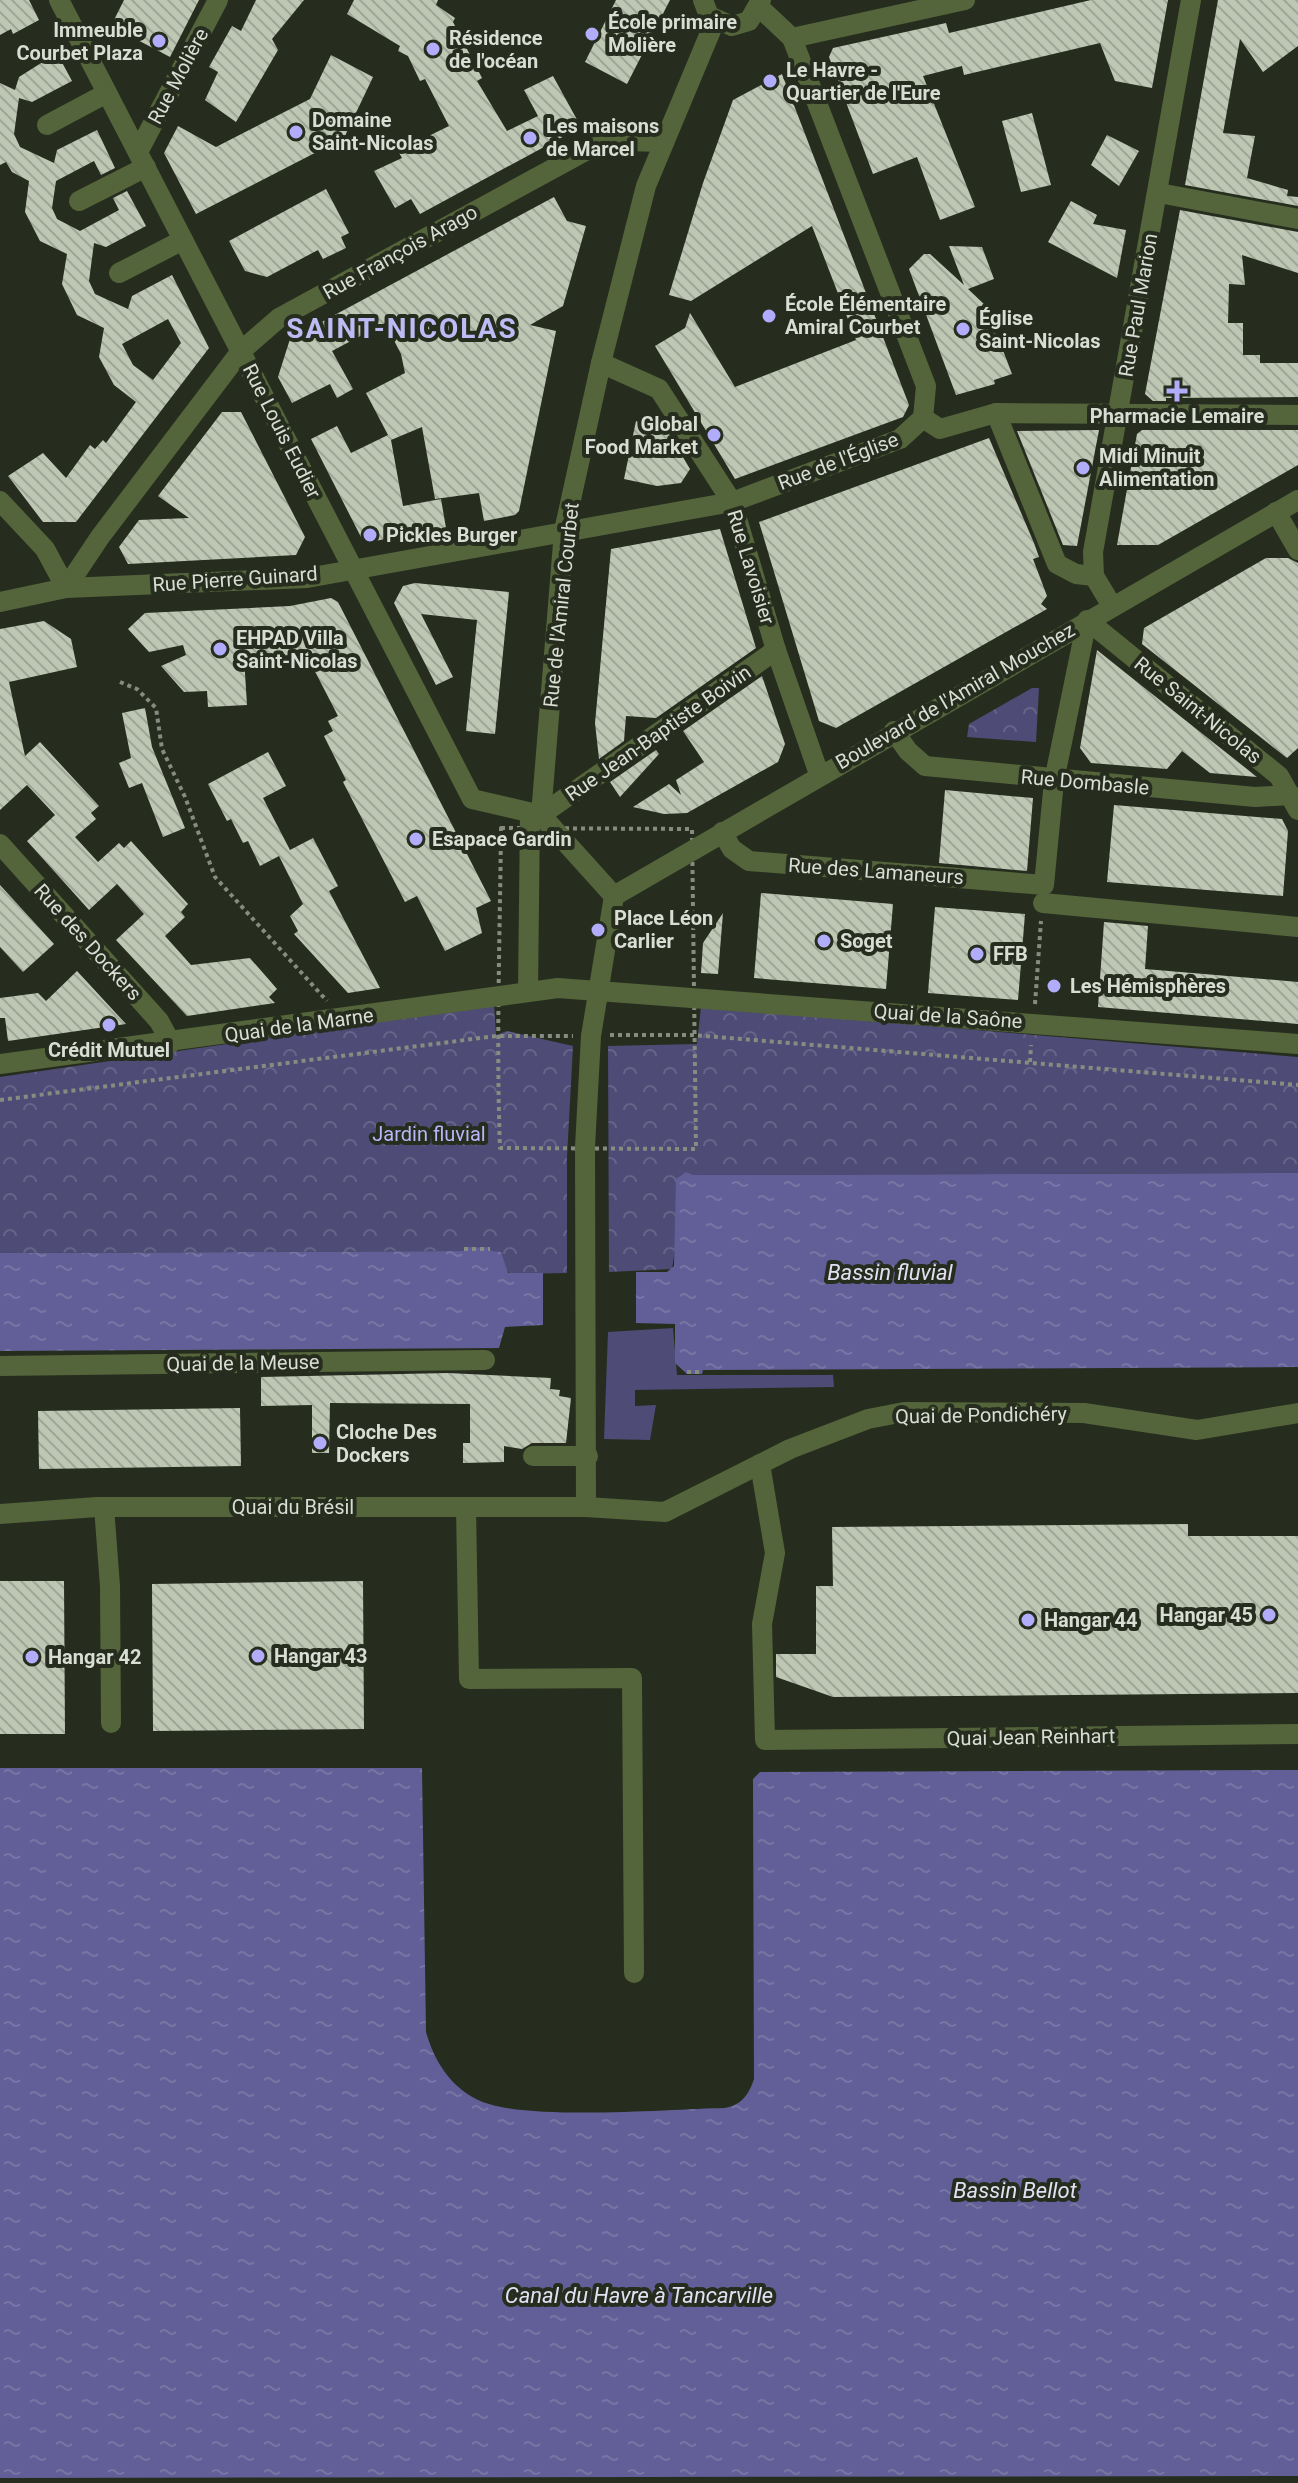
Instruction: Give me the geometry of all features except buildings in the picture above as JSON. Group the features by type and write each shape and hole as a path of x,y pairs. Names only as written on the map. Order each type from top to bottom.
{"street":[{"name":"Rue Louis Eudier","path":"59,0 472,799 535,814"},
{"name":"Rue Molière","path":"142,160 218,0"},
{"path":"703,0 715,21 732,26 741,25 760,4 792,38 926,386 923,418 940,429 996,413 1298,415"},
{"path":"792,38 965,0"},
{"name":"Rue Paul Marion","path":"1094,576 1093,552 1120,414 1191,0"},
{"name":"Rue de l'Amiral Courbet","path":"528,992 535,814 564,531 601,363 646,186 715,21"},
{"path":"47,125 107,93"},
{"name":"Rue François Arago","path":"66,588 100,537 241,351 279,318 591,148 623,141 664,142"},
{"path":"79,201 142,160"},
{"path":"1159,193 1298,219"},
{"path":"119,273 183,240"},
{"name":"Rue Lavoisier","path":"601,363 659,389 732,502 776,650 819,774"},
{"path":"996,413 1057,564 1076,574 1094,576 1112,606"},
{"name":"Rue de l'Église","path":"564,531 732,502 900,439 923,418"},
{"name":"Boulevard de l'Amiral Mouchez","path":"614,896 727,841 819,774 1298,500"},
{"path":"0,501 45,549 66,588"},
{"path":"1276,512 1298,550"},
{"name":"Rue Pierre Guinard","path":"0,602 66,588 307,578 564,531"},
{"path":"1043,894 1054,781 1087,620"},
{"name":"Rue Saint-Nicolas","path":"1087,620 1279,776 1295,802"},
{"name":"Rue Jean-Baptiste Boivin","path":"535,814 776,650"},
{"name":"Rue Dombasle","path":"894,731 908,751 925,766 1054,781 1295,802"},
{"path":"535,814 614,896 591,1036 585,1147 586,1507"},
{"name":"Rue des Lamaneurs","path":"727,841 749,861 1298,927"},
{"name":"Rue des Dockers","path":"0,844 159,1021 171,1043"},
{"name":"Quai de la Marne","path":"0,1064 558,988 598,989"},
{"name":"Quai de la Saône","path":"598,989 1298,1044"},
{"name":"Quai de la Meuse","path":"0,1366 485,1360"},
{"name":"Quai de Pondichéry","path":"586,1507 665,1512 832,1432 904,1412 1084,1413 1197,1430 1298,1413"},
{"path":"533,1456 588,1456"},
{"name":"Quai Jean Reinhart","path":"760,1464 775,1553 762,1624 765,1740 1298,1734"},
{"path":"104,1507 110,1586 111,1723"},
{"name":"Quai du Brésil","path":"0,1514 104,1507 586,1507"},
{"path":"466,1507 469,1679 632,1678 634,1973"}],"path":[{"path":"120,682 137,689 156,708 162,749 185,797 215,877 325,996 333,1020"},
{"path":"1033,1023 1043,894"},
{"path":"0,1100 496,1036 693,1035 1298,1085"},
{"path":"464,1249 490,1249"},
{"path":"687,1372 703,1372"}],"green space":[{"path":"1032,688 1039,688 1036,742 967,737 969,724"},
{"name":"Jardin fluvial","path":"494,1005 496,1035 507,1031 573,1046 567,1157 567,1273 510,1274 490,1251 0,1253 0,1077"},
{"path":"701,1007 1298,1057 1298,1173 686,1175 672,1269 609,1272 608,1046 697,1044"},
{"path":"673,1328 677,1375 833,1375 834,1387 635,1390 635,1406 656,1405 650,1440 604,1439 608,1332"}],"water":[{"name":"Bassin fluvial","path":"686,1172 693,1175 1298,1173 1298,1367 703,1370 702,1374 687,1374 675,1363 675,1324 636,1323 636,1272 667,1272 674,1266 676,1179"},
{"path":"489,1247 491,1251 501,1252 508,1273 543,1273 543,1325 505,1327 499,1348 0,1351 0,1253 464,1251 465,1248"},
{"name":"Bassin Bellot","path":"0,1768 422,1768 426,2032 433,2052 450,2079 476,2099 497,2106 559,2112 725,2108 744,2098 750,2089 754,2079 753,1779 760,1772 1298,1770 1298,2476 0,2478"}],"place":[{"name":"École primaire Molière","path":"592,34"},
{"name":"Immeuble Courbet Plaza","path":"159,41"},
{"name":"Résidence de l'océan","path":"433,49"},
{"name":"Le Havre - Quartier de l'Eure","path":"770,81"},
{"name":"Domaine Saint-Nicolas","path":"296,132"},
{"name":"Les maisons de Marcel","path":"530,138"},
{"name":"École Élémentaire Amiral Courbet","path":"769,316"},
{"name":"Église Saint-Nicolas","path":"963,329"},
{"name":"Pharmacie Lemaire","path":"1177,391"},
{"name":"Global Food Market","path":"714,435"},
{"name":"Midi Minuit Alimentation","path":"1083,468"},
{"name":"Pickles Burger","path":"370,535"},
{"name":"EHPAD Villa Saint-Nicolas","path":"220,649"},
{"name":"Esapace Gardin","path":"416,839"},
{"name":"Place Léon Carlier","path":"598,930"},
{"name":"Soget","path":"824,941"},
{"name":"FFB","path":"977,954"},
{"name":"Les Hémisphères","path":"1054,986"},
{"name":"Crédit Mutuel","path":"109,1025"},
{"name":"Cloche Des Dockers","path":"320,1443"},
{"name":"Hangar 45","path":"1269,1615"},
{"name":"Hangar 44","path":"1028,1620"},
{"name":"Hangar 43","path":"258,1656"},
{"name":"Hangar 42","path":"32,1657"}],"district":[{"name":"SAINT-NICOLAS","path":"402,328"}],"water label":[{"name":"Canal du Havre à Tancarville","path":"639,2295"}]}
